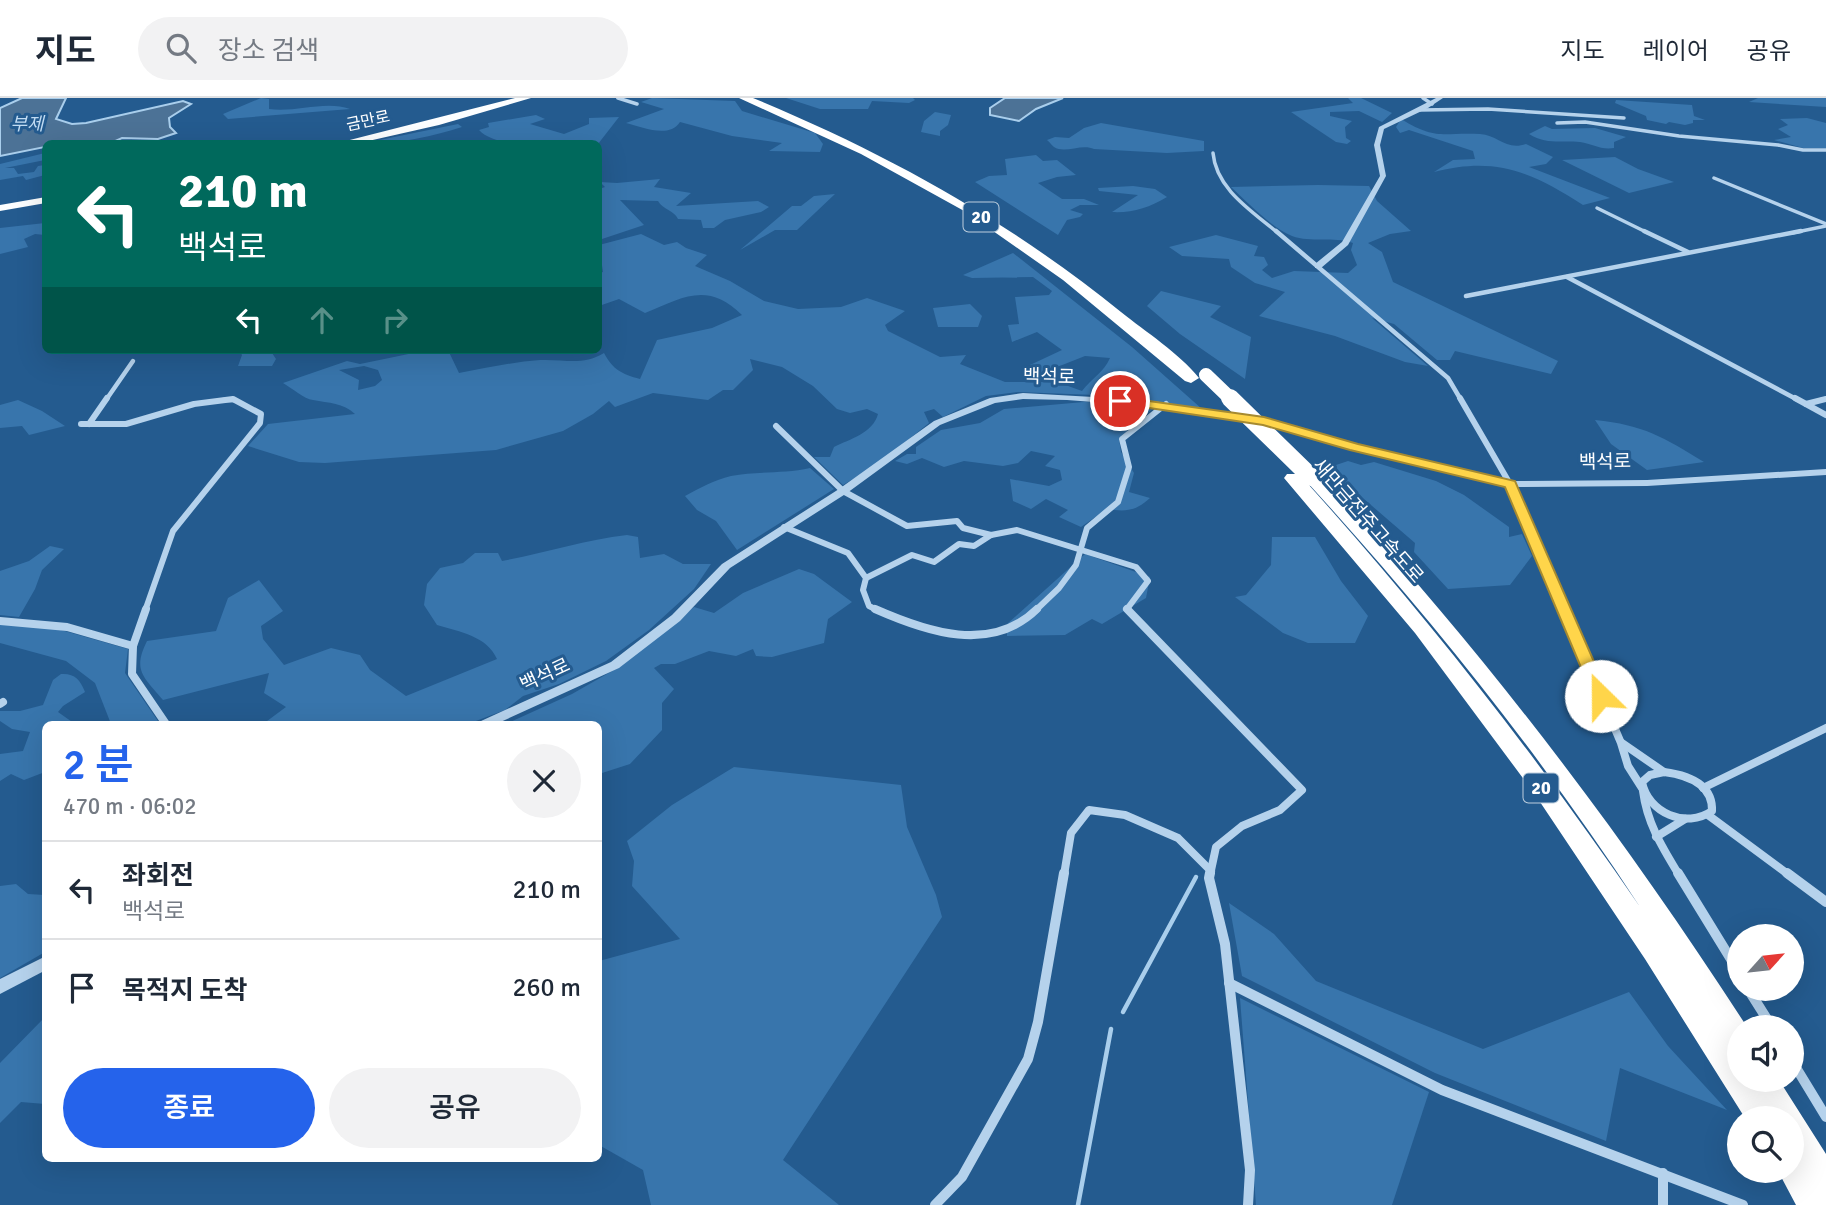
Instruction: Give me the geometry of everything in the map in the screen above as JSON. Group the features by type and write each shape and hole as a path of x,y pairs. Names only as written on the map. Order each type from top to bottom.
{"highway":[{"name":"금만로","path":"357,140 439,122 526,98"},
{"name":"금만로","path":"372,140 538,98"},
{"name":"새만금전주고속도로","path":"744,98 860,148 936,189 1005,232 1199,377"},
{"name":"새만금전주고속도로","path":"760,98 870,146 944,185 1020,231 1126,308 1374,543 1507,706 1624,864 1727,1021"},
{"path":"0,206 42,199"},
{"name":"새만금전주고속도로","path":"1302,477 1504,735 1597,865 1702,1022 1754,1106"},
{"path":"1804,1166 1810,1186"}],"street":[{"path":"618,98 637,104"},
{"path":"1423,98 1432,104"},
{"path":"1420,110 1440,98"},
{"path":"1318,266 1345,243 1383,176 1377,145 1381,128 1406,113 1420,110 1488,109 1624,118"},
{"path":"1567,116 1569,122"},
{"path":"1557,123 1586,122 1705,139 1826,150"},
{"path":"1213,153 1214,166 1227,189 1448,378 1510,484 1621,743 1628,766 1659,809 1686,819"},
{"path":"1714,178 1826,225"},
{"path":"1597,208 1689,252"},
{"path":"1466,296 1826,225"},
{"path":"1566,277 1826,415"},
{"path":"133,361 85,424 126,425 194,404 233,399 261,414 260,423 173,531 133,646 132,674 164,721"},
{"name":"백석로","path":"493,721 615,665 676,618 726,566 843,491 937,423 993,400 1045,396 1165,405 1264,421 1354,447 1510,484 1647,483 1826,472"},
{"path":"1805,404 1826,399"},
{"path":"1165,405 1122,439 1129,467 1118,502 1087,528 1079,549 1076,565 1059,588 1033,613 1007,629 972,636 934,632 869,606 863,590 866,578 912,555 934,562 959,544 974,546 991,535 1017,530 1079,549 1136,567 1144,573 1147,581 1127,609 1301,790 1280,810 1242,826 1216,847 1209,878 1225,944 1230,983 1250,1170 1248,1205"},
{"path":"776,426 843,491 907,526 957,522 963,528 991,535"},
{"path":"784,527 848,553 866,578"},
{"path":"0,621 67,627 133,646"},
{"path":"1703,788 1826,728"},
{"path":"1621,743 1664,772 1689,778 1703,788 1713,806 1709,815"},
{"path":"1664,772 1645,778 1642,789 1646,813 1656,837 1727,953"},
{"path":"935,1205 962,1177 1028,1059 1038,1022 1071,833 1089,810 1125,815 1178,838 1210,871"},
{"path":"1656,837 1670,826 1686,819 1709,815 1826,902"},
{"path":"0,987 42,964"},
{"path":"1230,983 1442,1090 1744,1205"},
{"path":"1804,1080 1826,1117"},
{"path":"1663,1173 1663,1205"}],"shaded area":[{"path":"261,98 269,99 269,109 330,106 350,109 228,119 223,114"},
{"path":"652,98 735,101 742,111 815,133 823,144 820,152 769,151 782,143 732,136 680,122 669,130 662,131 626,123 664,109 641,102"},
{"path":"786,98 915,100 909,103 872,101 868,109 820,109"},
{"path":"1348,98 1361,98 1392,113 1382,122 1359,111 1330,112 1330,116 1352,121 1345,127 1346,138 1351,141 1347,144 1336,142 1291,112 1353,103"},
{"path":"1758,98 1826,98 1826,107 1749,102"},
{"path":"1616,100 1692,105 1694,116 1705,120 1693,120 1693,123 1685,125 1647,120 1646,116 1615,103"},
{"path":"935,112 951,115 948,125 940,131 940,136 921,132 924,121"},
{"path":"536,115 545,119 530,124 564,134 589,124 589,118 619,117 601,140 499,140 479,130 489,127 488,123"},
{"path":"1807,118 1826,123 1826,148 1803,148 1774,140 1791,137 1778,129 1788,125 1780,119"},
{"path":"1401,119 1432,133 1480,134 1513,146 1526,144 1553,157 1546,164 1529,167 1610,198 1583,205 1530,176 1495,167 1456,167 1434,172 1453,160 1475,159 1473,151 1409,130 1400,133 1396,127"},
{"path":"1101,123 1204,141 1204,151 1167,153 1089,147 1058,149 1047,140 1055,137 1069,138 1084,128"},
{"path":"458,124 462,127 408,140 380,140"},
{"path":"1545,126 1552,129 1595,128 1626,137 1614,142 1614,148 1601,148 1580,142 1548,141 1529,134"},
{"path":"42,154 42,161 5,168 14,168 18,174 34,172 42,165 42,176 26,180 23,176 0,180 0,164"},
{"path":"1036,155 1043,161 1057,160 1076,175 1038,183 1062,199 1084,199 1099,205 1080,205 1070,210 1083,214 1067,220 1058,235 975,182 989,176 1007,175 1005,159"},
{"path":"1615,157 1674,182 1629,193 1562,160"},
{"path":"660,179 654,187 691,193 676,206 758,201 769,207 761,212 725,220 714,228 703,228 701,220 678,219 658,201 620,200 644,225 602,239 602,188 605,187 602,182"},
{"path":"1133,186 1155,189 1167,197 1140,209 1112,212 1138,195 1099,191 1098,188"},
{"path":"1369,186 1377,201 1411,231 1390,234 1368,243 1382,252 1393,282 1558,361 1551,374 1455,351 1450,360 1437,360 1394,324 1372,318 1428,366 1405,362 1335,336 1259,316 1285,292 1255,283 1231,267 1229,259 1182,256 1169,247 1216,235 1258,246 1254,256 1264,257 1268,265 1262,270 1272,278 1294,271 1348,273 1357,265 1351,250 1353,243 1292,236 1268,221 1231,187"},
{"path":"835,194 797,230 775,230 740,250 792,206 801,206 814,196"},
{"path":"42,223 42,235 35,234 24,239 28,247 0,254 0,228"},
{"path":"641,234 664,245 677,242 707,255 695,266 730,281 764,301 798,309 841,307 867,298 905,311 885,325 888,331 940,357 966,355 960,364 1005,382 1057,382 1082,391 1110,358 1085,356 1037,375 1030,365 1062,350 1037,332 1012,342 1008,325 1019,324 1015,297 1049,295 1052,291 1033,277 972,278 963,275 1013,253 1132,347 1202,409 1121,396 1018,392 986,396 943,417 934,409 924,412 929,423 878,464 843,485 814,457 830,457 834,447 866,431 878,414 867,409 850,413 837,409 813,386 782,367 750,359 753,370 733,390 723,390 708,400 653,393 615,407 609,401 593,414 563,431 496,450 325,463 299,462 248,446 268,424 355,414 341,406 306,398 283,383 347,361 360,364 409,354 450,354 459,373 530,361 581,361 604,353 619,370 640,379 657,340 712,328 742,315 730,304 706,295 683,298 645,313 619,299 602,305 602,244","holes":["364,366 378,370 382,380 375,386 358,390 359,380 339,370"]},
{"path":"1161,291 1221,306 1210,317 1251,337 1245,379 1180,334 1147,306"},
{"path":"970,304 982,316 978,327 938,327 933,308"},
{"path":"273,354 276,359 272,366 238,366 242,355"},
{"path":"18,400 65,426 29,435 22,426 0,428 0,405"},
{"path":"1095,401 1156,406 1119,439 1121,452 1134,473 1129,492 1150,498 1130,510 1107,509 1081,527 1059,517 1068,510 1046,499 1031,509 1013,501 1010,479 1049,486 1062,480 1060,470 1045,466 1055,456 1031,451 1018,463 1003,466 964,461 944,467 922,458 907,464 895,461 907,454 916,454 916,447 941,430 980,423 1004,409"},
{"path":"1595,420 1640,429 1704,462 1647,470 1611,444"},
{"path":"1348,461 1361,465 1374,462 1436,481 1464,495 1509,527 1509,537 1522,534 1532,556 1510,585 1448,589 1414,552 1415,543 1335,474 1336,465"},
{"path":"810,468 834,489 737,550 716,521 697,510 685,496 731,476"},
{"path":"627,535 638,537 640,558 664,554 683,564 711,564 694,589 649,630 606,661 559,684 523,696 505,710 476,721 267,721 286,707 264,693 269,673 163,700 140,667 147,641 216,631 228,598 259,580 283,611 261,626 263,639 284,665 331,648 360,655 370,670 406,696 497,659 480,640 437,625 424,605 427,584 440,568 463,563 475,553 498,553 502,561"},
{"path":"1272,537 1315,537 1341,581 1368,616 1355,643 1308,643 1283,633 1235,597 1246,595 1271,565"},
{"path":"50,546 64,549 42,570 19,617 0,615 0,571 29,561"},
{"path":"1085,554 1150,577 1146,598 1102,624 1092,619 1065,635 1007,636 1007,624"},
{"path":"799,569 814,574 852,602 828,619 824,643 772,657 756,656 753,649 736,656 709,651 675,664 661,664 654,668 674,689 662,703 662,730 630,764 602,773 602,721 513,721 572,694 621,666 694,607 714,613 743,593"},
{"path":"0,624 54,628 128,649 125,673 158,721 110,721 95,683 66,661 0,643"},
{"path":"61,674 70,675 76,678 85,692 58,712 71,721 42,721 42,773 24,780 11,774 0,781 0,754 23,751 30,732 12,729 0,721 0,711 20,711 43,705 53,680"},
{"path":"734,767 901,785 907,827 936,895 942,917 783,1160 839,1205 651,1205 643,1170 602,1147 602,960 680,939 632,886 634,861 627,841 672,805"},
{"path":"16,884 28,894 42,895 42,954 0,978 0,886"},
{"path":"1229,903 1274,934 1316,981 1483,1049 1629,992 1668,1046 1727,1110 1620,1068 1606,1141 1435,1073 1242,976"},
{"path":"1240,998 1429,1092 1392,1205 1256,1205"},
{"path":"42,1020 42,1104 21,1102 0,1123 0,1063"}],"water":[{"name":"부제","path":"22,98 66,98 56,119 72,124 183,101 191,104 169,118 170,127 176,133 158,139 42,140 42,148 0,156 0,108"},
{"path":"1005,98 1063,98 1036,109 1019,121 990,115 990,108"}],"waterway":[{"path":"1123,1012 1196,877"},
{"path":"1078,1205 1111,1029"}],"route":[{"path":"1120,401 1264,421 1354,447 1510,484 1601,696"}]}
